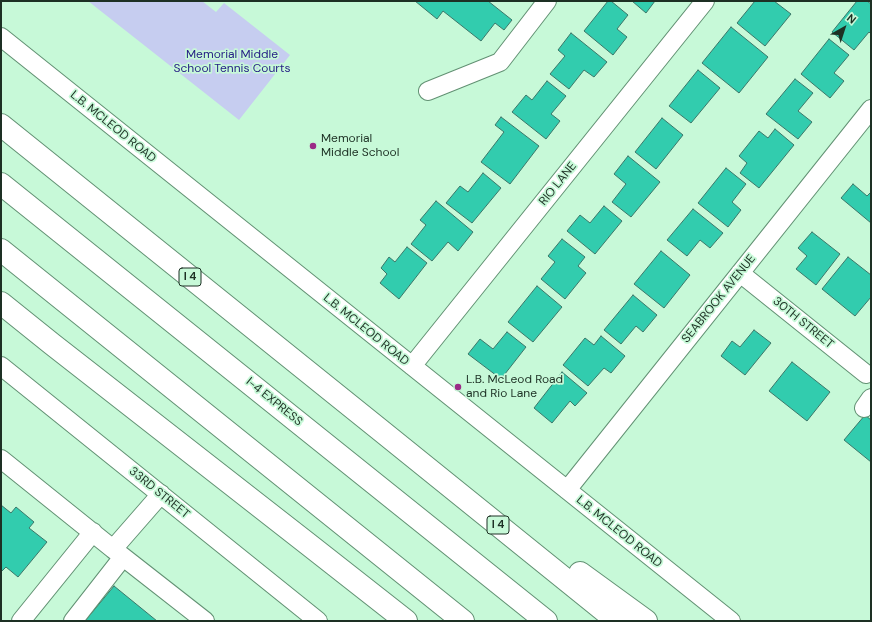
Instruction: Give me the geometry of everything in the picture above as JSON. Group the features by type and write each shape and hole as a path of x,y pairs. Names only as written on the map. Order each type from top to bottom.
{"highway":[{"name":"I 4","path":"1,125 617,621"},
{"name":"I-4 EXPRESS","path":"1,184 546,621"},
{"path":"1,250 463,621"},
{"path":"1,303 406,621"},
{"path":"379,429 646,621"}],"street":[{"path":"428,91 500,62 547,1"},
{"name":"RIO LANE","path":"412,366 705,1"},
{"name":"L.B. MCLEOD ROAD","path":"1,37 731,621"},
{"name":"SEABROOK AVENUE","path":"567,490 740,273 868,117"},
{"name":"30TH STREET","path":"740,273 866,374"},
{"name":"33RD STREET","path":"1,366 315,620"},
{"path":"1,459 205,621"},
{"path":"73,621 118,553 161,494"},
{"path":"21,621 93,532"}],"green space":[{"name":"Memorial Middle School Tennis Courts","path":"88,1 202,1 216,12 224,3 290,55 239,120"}],"building":[{"path":"415,1 488,1 512,20 504,30 495,23 481,41 443,11 437,19"},
{"path":"608,1 611,1 628,15 617,29 627,37 613,55 584,31"},
{"path":"632,1 655,1 646,13"},
{"path":"755,1 774,1 791,14 765,46 737,23"},
{"path":"857,1 867,1 871,4 871,34 869,32 854,50 832,32"},
{"path":"731,27 768,57 739,93 702,63"},
{"path":"571,33 607,62 594,77 584,70 569,89 550,74 565,56 558,50"},
{"path":"829,39 849,55 834,73 844,81 830,98 801,74"},
{"path":"698,70 720,88 691,123 669,106"},
{"path":"795,79 813,93 798,111 812,122 798,139 766,114"},
{"path":"547,81 566,96 551,114 560,121 546,139 512,112 526,95 532,100"},
{"path":"501,117 539,146 510,184 481,162 504,132 495,125"},
{"path":"662,118 683,135 656,169 635,152"},
{"path":"775,129 794,145 759,188 740,173 747,163 739,156 759,131 768,138"},
{"path":"628,156 660,182 631,217 612,202 626,184 614,174"},
{"path":"726,168 746,184 732,202 741,210 728,227 698,203"},
{"path":"483,173 501,188 472,223 446,203 460,186 468,192"},
{"path":"853,184 867,196 871,192 871,223 841,198"},
{"path":"436,201 473,232 458,251 448,242 432,261 411,244 426,225 420,220"},
{"path":"604,206 622,221 595,254 567,231 580,215 590,223"},
{"path":"693,209 723,233 710,248 700,240 687,256 667,240"},
{"path":"812,232 840,254 816,285 796,269 807,256 798,248"},
{"path":"562,239 585,257 578,266 586,273 565,299 541,279 555,262 548,256"},
{"path":"407,247 427,263 399,299 380,283 387,274 381,268 389,257 395,262"},
{"path":"661,251 690,275 664,308 634,284"},
{"path":"848,257 871,275 871,297 855,316 822,289"},
{"path":"537,286 562,307 533,342 508,322"},
{"path":"633,295 657,315 643,332 636,326 621,344 604,330"},
{"path":"754,330 771,343 745,375 721,356 732,341 740,347"},
{"path":"507,332 526,347 501,379 468,354 480,339 493,349"},
{"path":"601,336 625,356 611,373 604,368 588,386 563,365 585,338 594,345"},
{"path":"792,362 830,392 807,421 769,391"},
{"path":"562,372 587,393 575,406 570,401 552,423 534,408"},
{"path":"865,415 871,420 871,462 844,440"},
{"path":"1,505 11,513 16,507 34,522 29,528 47,542 18,577 6,567 1,572"},
{"path":"114,586 157,621 85,621"}],"place":[{"name":"Memorial Middle School","path":"313,146"},
{"name":"L.B. McLeod Road and Rio Lane","path":"458,387"}]}
